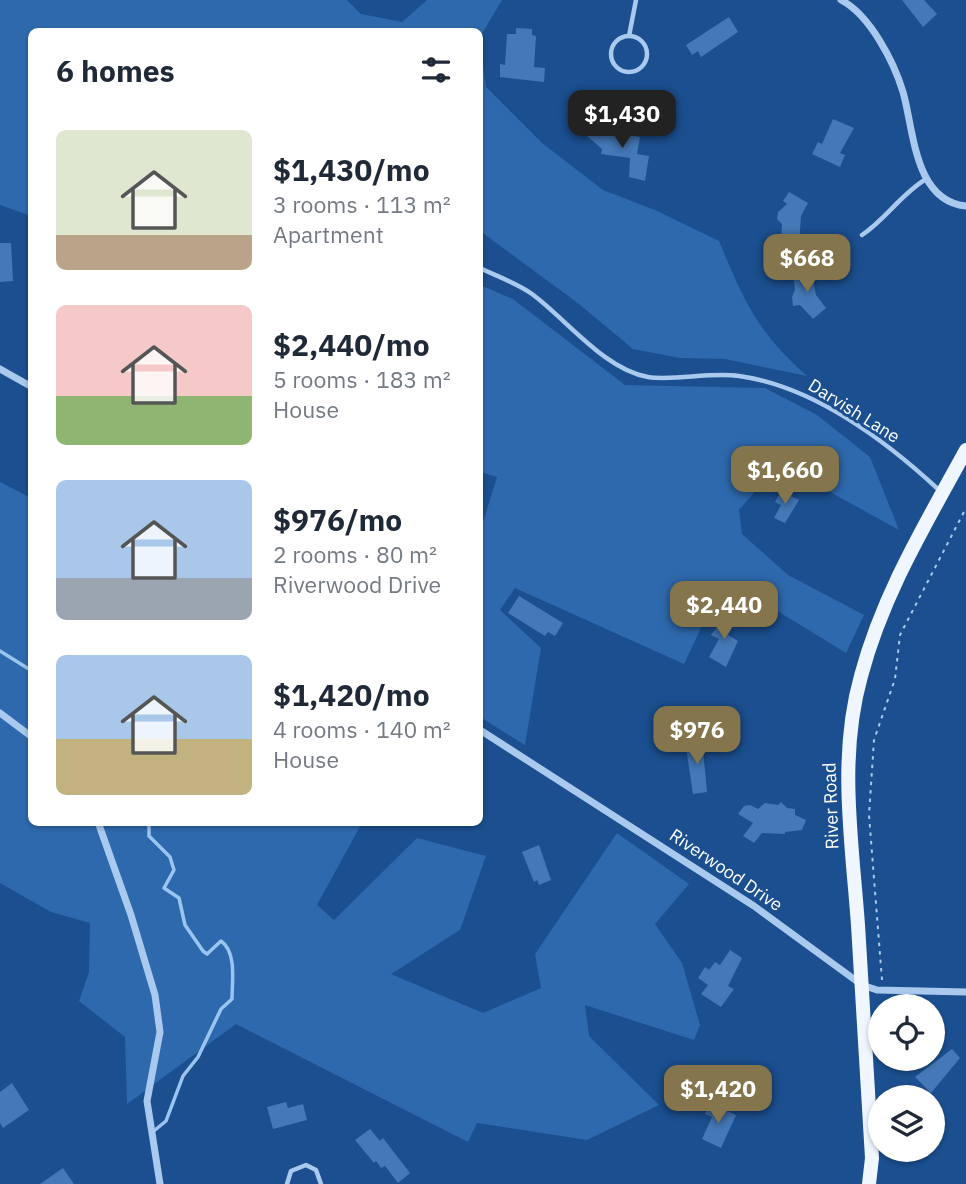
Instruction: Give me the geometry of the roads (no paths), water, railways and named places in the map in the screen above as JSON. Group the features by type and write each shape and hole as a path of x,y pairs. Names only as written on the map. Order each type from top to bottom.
{"main road":[{"name":"River Road","path":"869,1184 872,1158 846,786 851,730 860,679 880,614 910,549 966,450"}],"street":[{"path":"841,0 884,46 902,90 922,173 937,191 955,205 966,206"},
{"path":"0,369 28,385"},
{"path":"0,713 28,734"},
{"name":"Riverwood Drive","path":"483,732 754,906 862,985 877,990 966,992"},
{"path":"99,826 131,915 155,995 160,1032 146,1101 160,1184"}],"lane":[{"path":"629,36 636,0"},
{"path":"629,36 639,40 647,54 643,64 629,72 619,69 611,54 618,40 629,36"},
{"path":"862,235 878,225 902,194 926,178"},
{"name":"Darvish Lane","path":"483,269 530,292 610,360 648,377 736,376 776,382 811,397 911,465 942,493"},
{"path":"287,1184 291,1171 306,1165 316,1170 321,1184"}],"waterway":[{"path":"0,651 28,668"},
{"path":"149,826 149,836 170,857 174,870 164,888 179,898 185,925 203,951 207,954 221,941 226,946 232,960 233,976 232,999 221,1009 198,1057 183,1076 166,1121 155,1130"}]}
